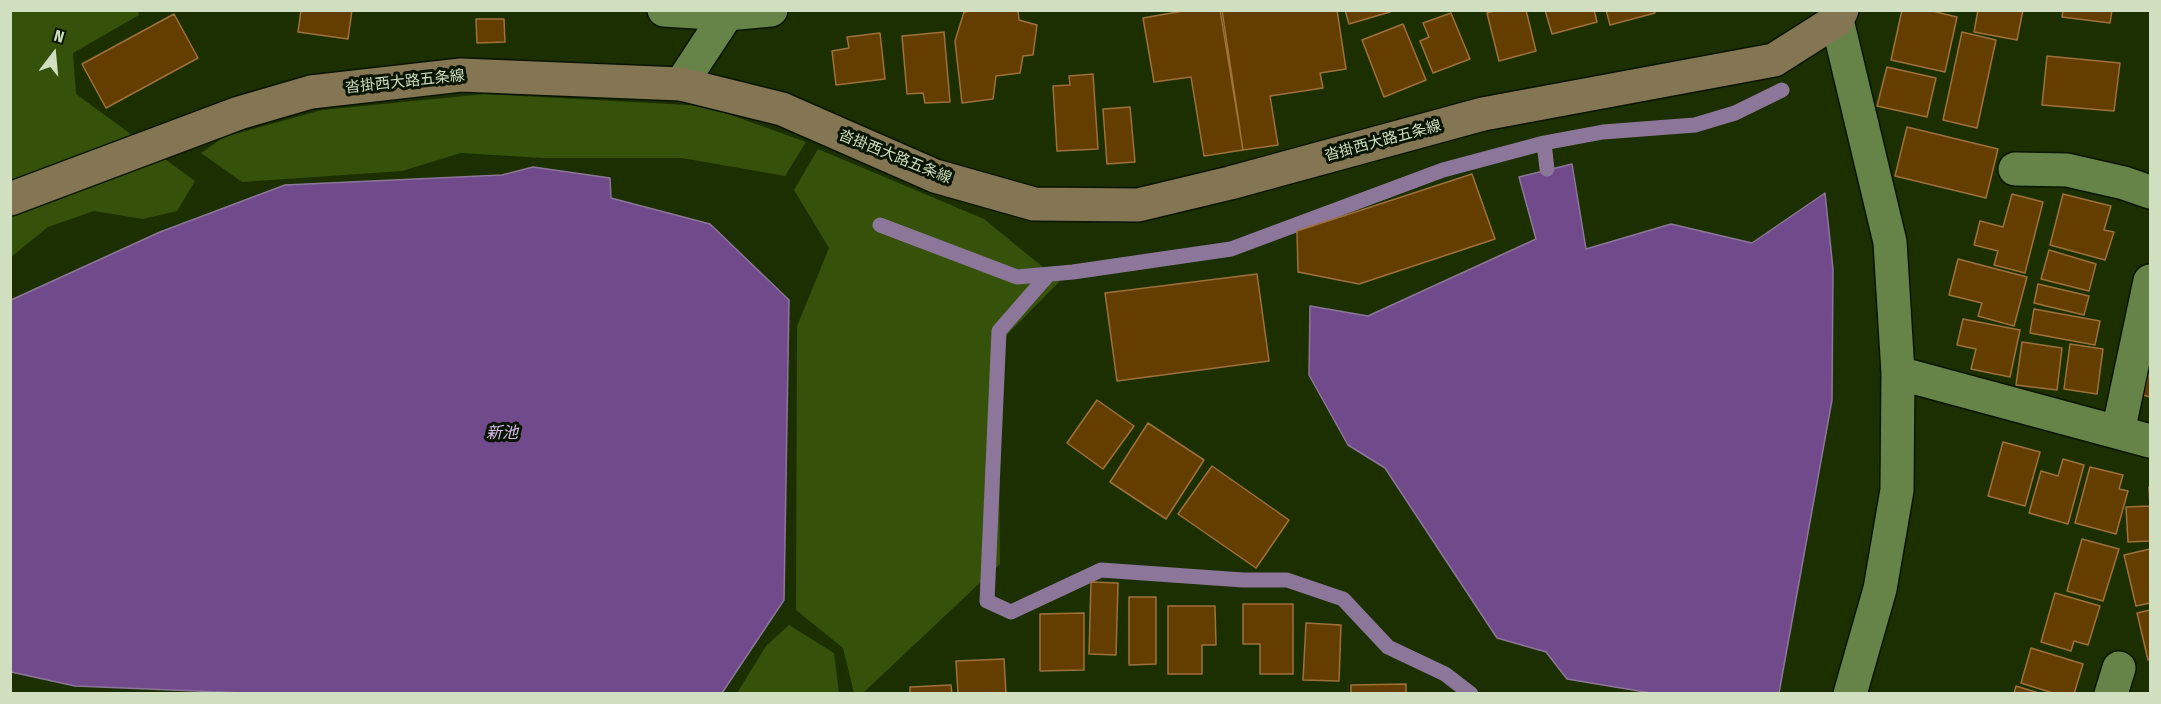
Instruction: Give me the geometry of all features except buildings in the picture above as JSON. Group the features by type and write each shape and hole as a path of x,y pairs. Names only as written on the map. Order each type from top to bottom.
{"main road":[{"name":"沓掛西大路五条線","path":"10,199 239,113 311,92 461,75 681,84 782,109 935,176 1034,204 1138,205 1230,183 1483,114 1774,60 1840,15"}],"street":[{"path":"664,10 728,12 771,10"},
{"path":"681,84 728,12"},
{"path":"1840,15 1890,242 1898,373 1897,490 1880,589 1850,693"},
{"path":"2015,169 2067,170 2124,183 2151,192"},
{"path":"2118,432 2151,280"},
{"path":"1898,373 2151,441"}],"green space":[{"path":"11,11 138,11 139,15 73,53 76,94 195,181 177,211 143,219 94,211 48,227 11,257"},
{"path":"485,94 706,106 806,142 785,176 682,158 543,158 461,153 402,171 242,182 201,153 224,137 322,110"},
{"path":"818,149 984,219 1060,281 998,344 1000,564 863,693 854,693 843,648 796,610 797,326 829,248 794,190"},
{"path":"789,625 834,653 839,693 737,693 766,646"}],"water":[{"path":"1572,164 1586,249 1671,224 1752,243 1825,193 1833,269 1832,400 1779,693 1651,693 1567,679 1546,652 1497,638 1385,468 1348,445 1309,375 1310,306 1368,316 1536,239 1519,177"},
{"name":"新池","path":"533,167 610,178 611,198 710,224 789,300 784,600 722,693 244,693 75,686 11,672 11,300 160,232 285,185 502,175"}],"waterway":[{"path":"1544,143 1603,132 1695,125 1735,113 1782,90"},
{"path":"880,225 1017,277 1073,272 1231,249 1443,170 1544,143 1547,169"},
{"path":"1048,275 999,331 987,601 1011,612 1101,570 1243,580 1287,580 1343,599 1388,647 1445,674 1471,694"}]}
